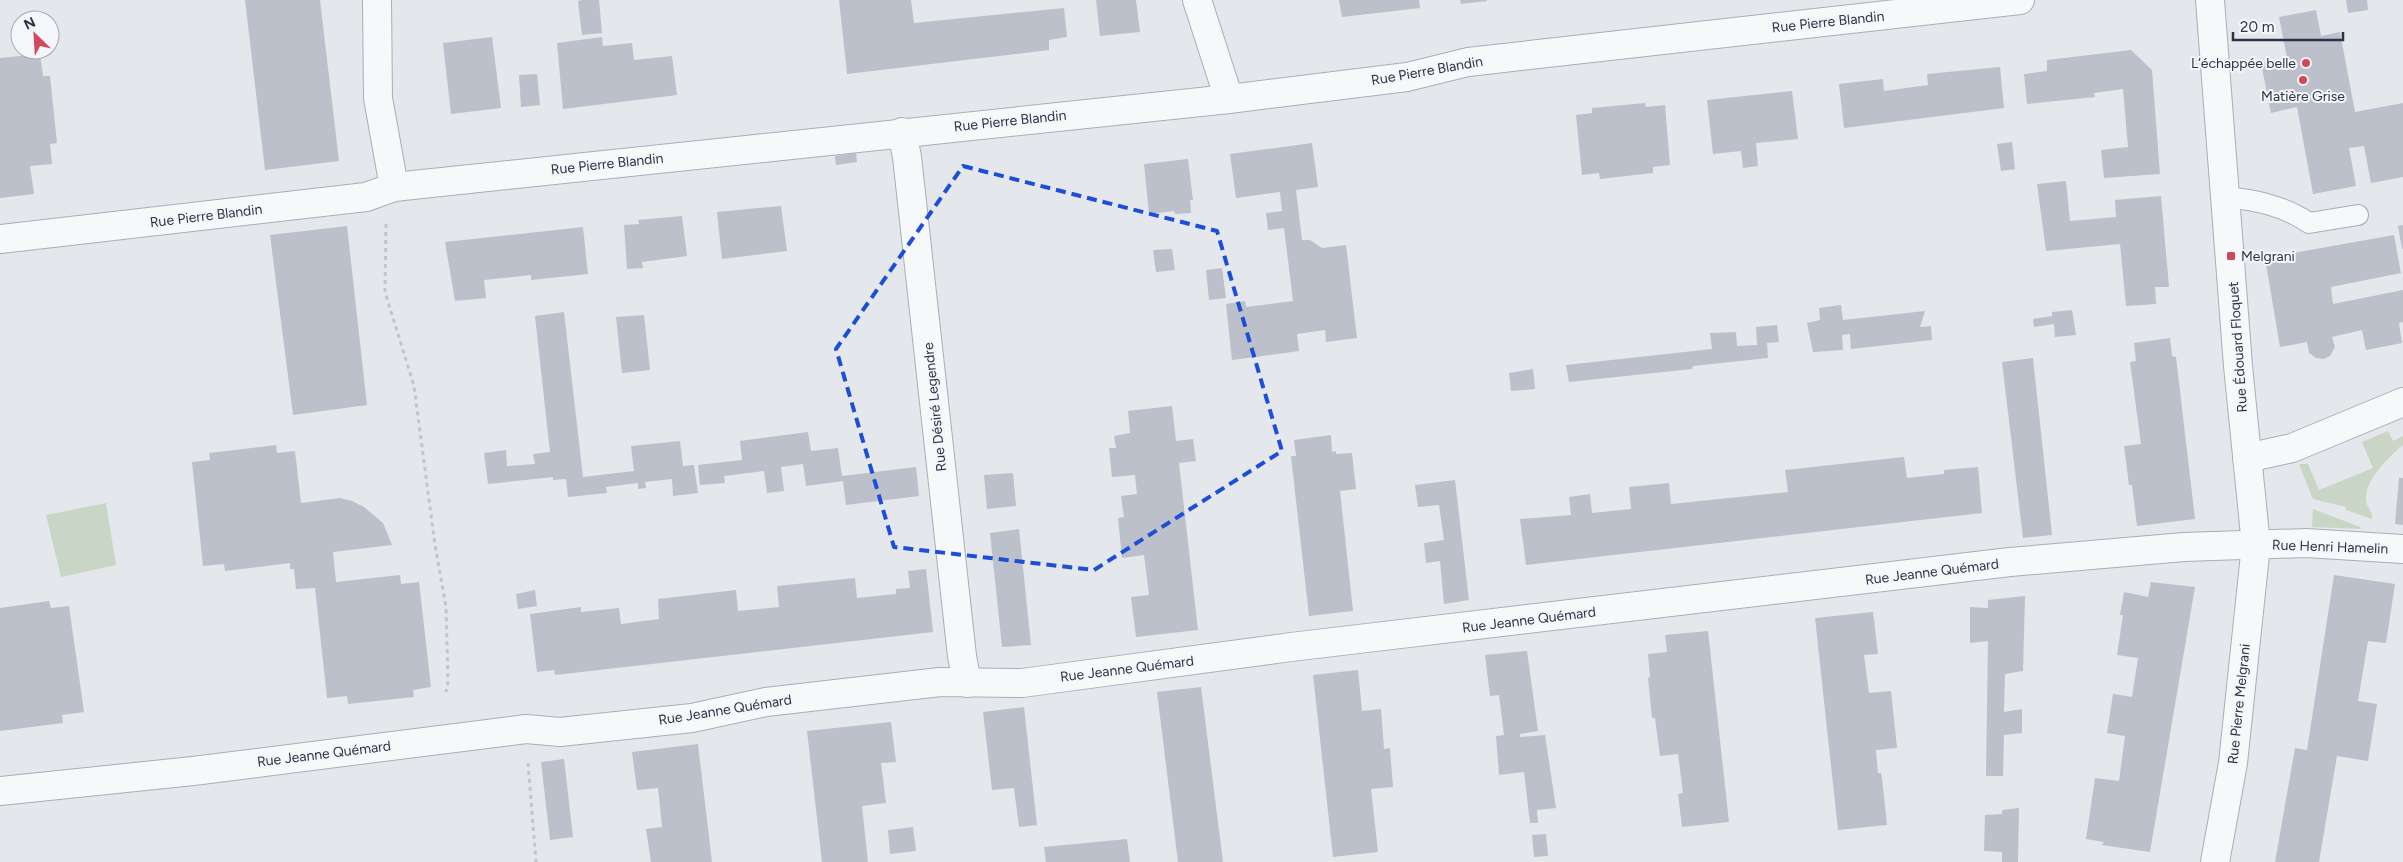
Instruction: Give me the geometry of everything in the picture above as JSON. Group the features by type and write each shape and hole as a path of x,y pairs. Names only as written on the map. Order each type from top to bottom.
{"street":[{"path":"377,0 378,98 394,187"},
{"path":"1197,0 1230,99"},
{"name":"Rue Pierre Blandin","path":"0,239 366,197 394,187 902,132 1230,99 1407,77 1468,62 2020,0"},
{"name":"Rue Édouard Floquet","path":"2210,0 2246,458 2256,545"},
{"name":"Rue Désiré Legendre","path":"902,132 907,157 962,656 967,683"},
{"path":"2246,458 2292,448 2403,402"},
{"name":"Rue Henri Hamelin","path":"2256,545 2306,544 2403,549"},
{"name":"Rue Jeanne Quémard","path":"0,791 203,770 526,729 560,732 692,718 766,702 940,682 1022,683 1291,647 2010,562 2184,547 2256,545"},
{"name":"Rue Pierre Melgrani","path":"2215,862 2233,763 2256,545"}],"lane":[{"path":"2226,197 2250,199 2291,211 2309,223 2358,215"}],"path":[{"path":"385,219 385,292 414,386 435,545 446,607 448,682 446,692"},
{"path":"521,761 527,760 536,862"}],"highlighted area":[{"path":"963,166 1217,231 1282,451 1094,570 894,547 836,349"}],"green space":[{"path":"2388,431 2393,441 2403,436 2403,445 2378,470 2369,485 2366,501 2372,514 2372,519 2346,510 2346,507 2313,499 2299,464 2308,464 2319,490 2373,468 2362,442"},
{"path":"106,503 116,565 61,577 46,515"},
{"path":"2313,509 2360,527 2361,529 2312,527"}],"building":[{"path":"245,0 320,0 339,161 265,170"},
{"path":"599,0 602,33 582,35 578,1"},
{"path":"839,0 911,0 914,23 1064,8 1067,37 1049,40 1049,50 847,74"},
{"path":"1096,0 1136,0 1140,32 1100,36"},
{"path":"1339,0 1419,0 1420,8 1342,17"},
{"path":"1460,0 1487,0 1487,1 1461,4"},
{"path":"2346,0 2367,0 2368,10 2348,13"},
{"path":"2316,10 2321,36 2340,32 2355,112 2403,103 2403,177 2371,183 2364,146 2349,148 2356,186 2313,194 2297,107 2271,113 2261,63 2287,58 2279,17"},
{"path":"492,37 501,108 451,114 443,43"},
{"path":"602,37 603,46 632,43 634,60 672,56 677,95 563,109 557,43"},
{"path":"2131,50 2152,70 2160,174 2104,178 2101,150 2128,147 2123,89 2094,93 2095,97 2027,104 2024,74 2047,71 2047,60"},
{"path":"10,57 10,60 41,60 43,76 50,76 57,143 50,144 52,164 30,166 34,194 0,198 0,58"},
{"path":"2000,67 2004,108 1844,128 1839,84 1883,79 1884,91 1928,85 1927,74"},
{"path":"537,74 540,105 521,107 519,75"},
{"path":"1792,91 1798,139 1756,143 1758,166 1743,168 1741,151 1713,154 1707,100"},
{"path":"1645,103 1646,107 1665,105 1670,165 1653,167 1653,173 1600,179 1599,173 1582,175 1576,115 1592,113 1592,108"},
{"path":"2012,142 2015,169 2001,171 1997,144"},
{"path":"1312,143 1318,187 1296,190 1302,240 1310,240 1322,248 1346,245 1357,338 1326,342 1325,330 1297,334 1299,351 1232,360 1226,304 1245,301 1246,307 1293,301 1284,228 1268,230 1266,213 1282,211 1280,192 1236,198 1230,154"},
{"path":"856,153 857,162 836,165 835,156"},
{"path":"1188,159 1193,200 1190,200 1191,213 1175,214 1174,211 1149,214 1144,164"},
{"path":"2066,181 2070,221 2116,217 2115,200 2161,196 2169,287 2155,287 2156,304 2126,306 2120,244 2046,251 2037,184"},
{"path":"781,206 787,251 722,259 717,212"},
{"path":"682,216 687,256 642,262 643,268 627,269 624,225 639,224 638,220"},
{"path":"2403,225 2403,249 2402,249 2398,226"},
{"path":"347,226 367,405 293,415 270,235"},
{"path":"583,227 588,274 531,280 531,275 484,280 486,298 455,301 445,242"},
{"path":"2394,235 2401,273 2331,287 2333,304 2403,290 2403,322 2399,323 2402,343 2366,350 2362,330 2332,337 2335,347 2330,356 2324,359 2316,358 2309,353 2307,342 2280,347 2265,258"},
{"path":"1172,249 1175,270 1156,272 1153,250"},
{"path":"1222,268 1226,298 1209,300 1206,270"},
{"path":"1841,305 1843,320 1925,311 1920,327 1931,326 1932,340 1851,349 1850,334 1842,335 1843,350 1813,352 1807,323 1820,320 1819,308"},
{"path":"2072,310 2076,335 2055,337 2054,324 2034,327 2033,319 2052,316 2052,312"},
{"path":"564,312 583,477 634,471 631,446 680,441 683,466 694,465 698,493 673,496 672,479 645,482 646,488 638,489 638,483 606,487 607,493 568,497 566,479 553,480 553,477 488,484 484,453 506,450 507,466 535,464 533,454 550,452 535,316"},
{"path":"644,315 650,370 622,373 616,317"},
{"path":"1777,325 1779,342 1767,343 1768,358 1693,366 1692,369 1569,382 1566,365 1712,349 1710,333 1736,332 1737,346 1757,345 1756,327"},
{"path":"2170,338 2172,356 2176,357 2195,519 2137,526 2132,485 2129,485 2124,446 2141,444 2130,362 2136,361 2134,343"},
{"path":"2033,358 2052,535 2023,538 2002,362"},
{"path":"1533,369 1535,389 1511,391 1509,373"},
{"path":"1172,406 1176,441 1193,439 1196,461 1179,463 1198,630 1136,637 1131,597 1149,595 1144,555 1122,558 1118,518 1124,517 1121,496 1137,494 1135,475 1112,477 1109,448 1116,448 1114,436 1130,433 1128,411"},
{"path":"808,432 811,451 838,448 842,476 916,467 919,496 846,505 843,481 806,486 803,464 781,467 784,491 767,493 764,471 724,476 725,483 700,485 698,465 742,460 740,441"},
{"path":"1331,435 1332,452 1336,451 1336,454 1352,453 1356,489 1340,491 1353,611 1309,616 1291,456 1296,456 1294,440"},
{"path":"276,445 277,453 295,451 301,503 340,498 364,507 383,523 392,545 333,552 336,582 400,575 401,584 419,582 431,687 413,690 414,697 348,704 347,696 327,698 315,588 296,589 294,569 290,569 290,563 225,571 224,564 203,566 192,462 210,460 209,453"},
{"path":"1904,457 1907,478 1944,474 1944,470 1978,467 1982,513 1526,565 1520,519 1571,515 1569,497 1590,494 1592,513 1631,509 1629,487 1669,483 1671,504 1788,492 1785,470"},
{"path":"1013,473 1016,506 987,509 984,475"},
{"path":"2399,478 2403,478 2403,525 2395,524"},
{"path":"1455,480 1469,600 1444,604 1440,561 1426,563 1424,543 1444,540 1439,505 1418,507 1415,485"},
{"path":"1019,529 1031,645 1002,647 990,533"},
{"path":"926,569 933,632 555,675 554,670 537,672 530,614 581,607 581,612 619,608 621,624 659,619 658,599 736,590 738,611 779,607 777,586 855,578 857,598 896,594 896,589 910,588 908,571"},
{"path":"2334,575 2395,584 2386,643 2368,641 2358,701 2377,704 2368,761 2337,756 2319,862 2275,862 2295,748 2307,750"},
{"path":"2151,582 2195,587 2150,852 2102,845 2104,842 2086,839 2095,778 2119,781 2125,736 2107,733 2113,694 2132,697 2138,658 2117,655 2123,615 2120,615 2124,592 2148,597"},
{"path":"535,590 537,606 518,609 516,594"},
{"path":"2025,596 2023,671 2005,674 2004,712 2022,709 2022,733 2004,735 2003,776 1986,776 1988,641 1970,643 1970,607 1988,608 1988,600"},
{"path":"49,601 51,608 69,606 84,712 62,715 63,723 0,731 0,608"},
{"path":"1873,612 1878,654 1864,655 1869,693 1891,691 1897,748 1876,750 1878,773 1881,773 1882,778 1887,825 1838,830 1815,618"},
{"path":"1708,631 1729,822 1682,827 1678,794 1683,793 1678,754 1660,756 1655,718 1652,718 1648,654 1667,652 1665,635"},
{"path":"1527,651 1538,731 1520,734 1520,737 1545,735 1556,808 1537,810 1538,823 1530,823 1524,772 1499,775 1496,736 1504,735 1499,695 1490,696 1485,655"},
{"path":"1358,670 1362,711 1381,709 1384,749 1390,748 1393,787 1371,789 1378,852 1333,857 1313,675"},
{"path":"1201,687 1223,862 1178,862 1157,692"},
{"path":"1024,707 1037,825 1019,827 1014,788 992,790 983,712"},
{"path":"891,722 896,762 881,763 886,803 862,806 868,862 822,862 807,731"},
{"path":"698,744 712,862 651,862 646,829 662,827 658,788 637,790 632,752"},
{"path":"564,759 573,837 550,840 541,762"},
{"path":"2019,808 2018,862 2002,862 2002,852 1984,851 1985,815 2002,814 2002,810"},
{"path":"913,827 916,851 890,854 888,830"},
{"path":"1546,834 1548,856 1534,857 1532,835"},
{"path":"1127,839 1130,862 1046,862 1044,847"}],"place":[{"name":"L’échappée belle","path":"2306,63"},
{"name":"Matière Grise","path":"2303,80"},
{"name":"Melgrani","path":"2231,256"}]}
